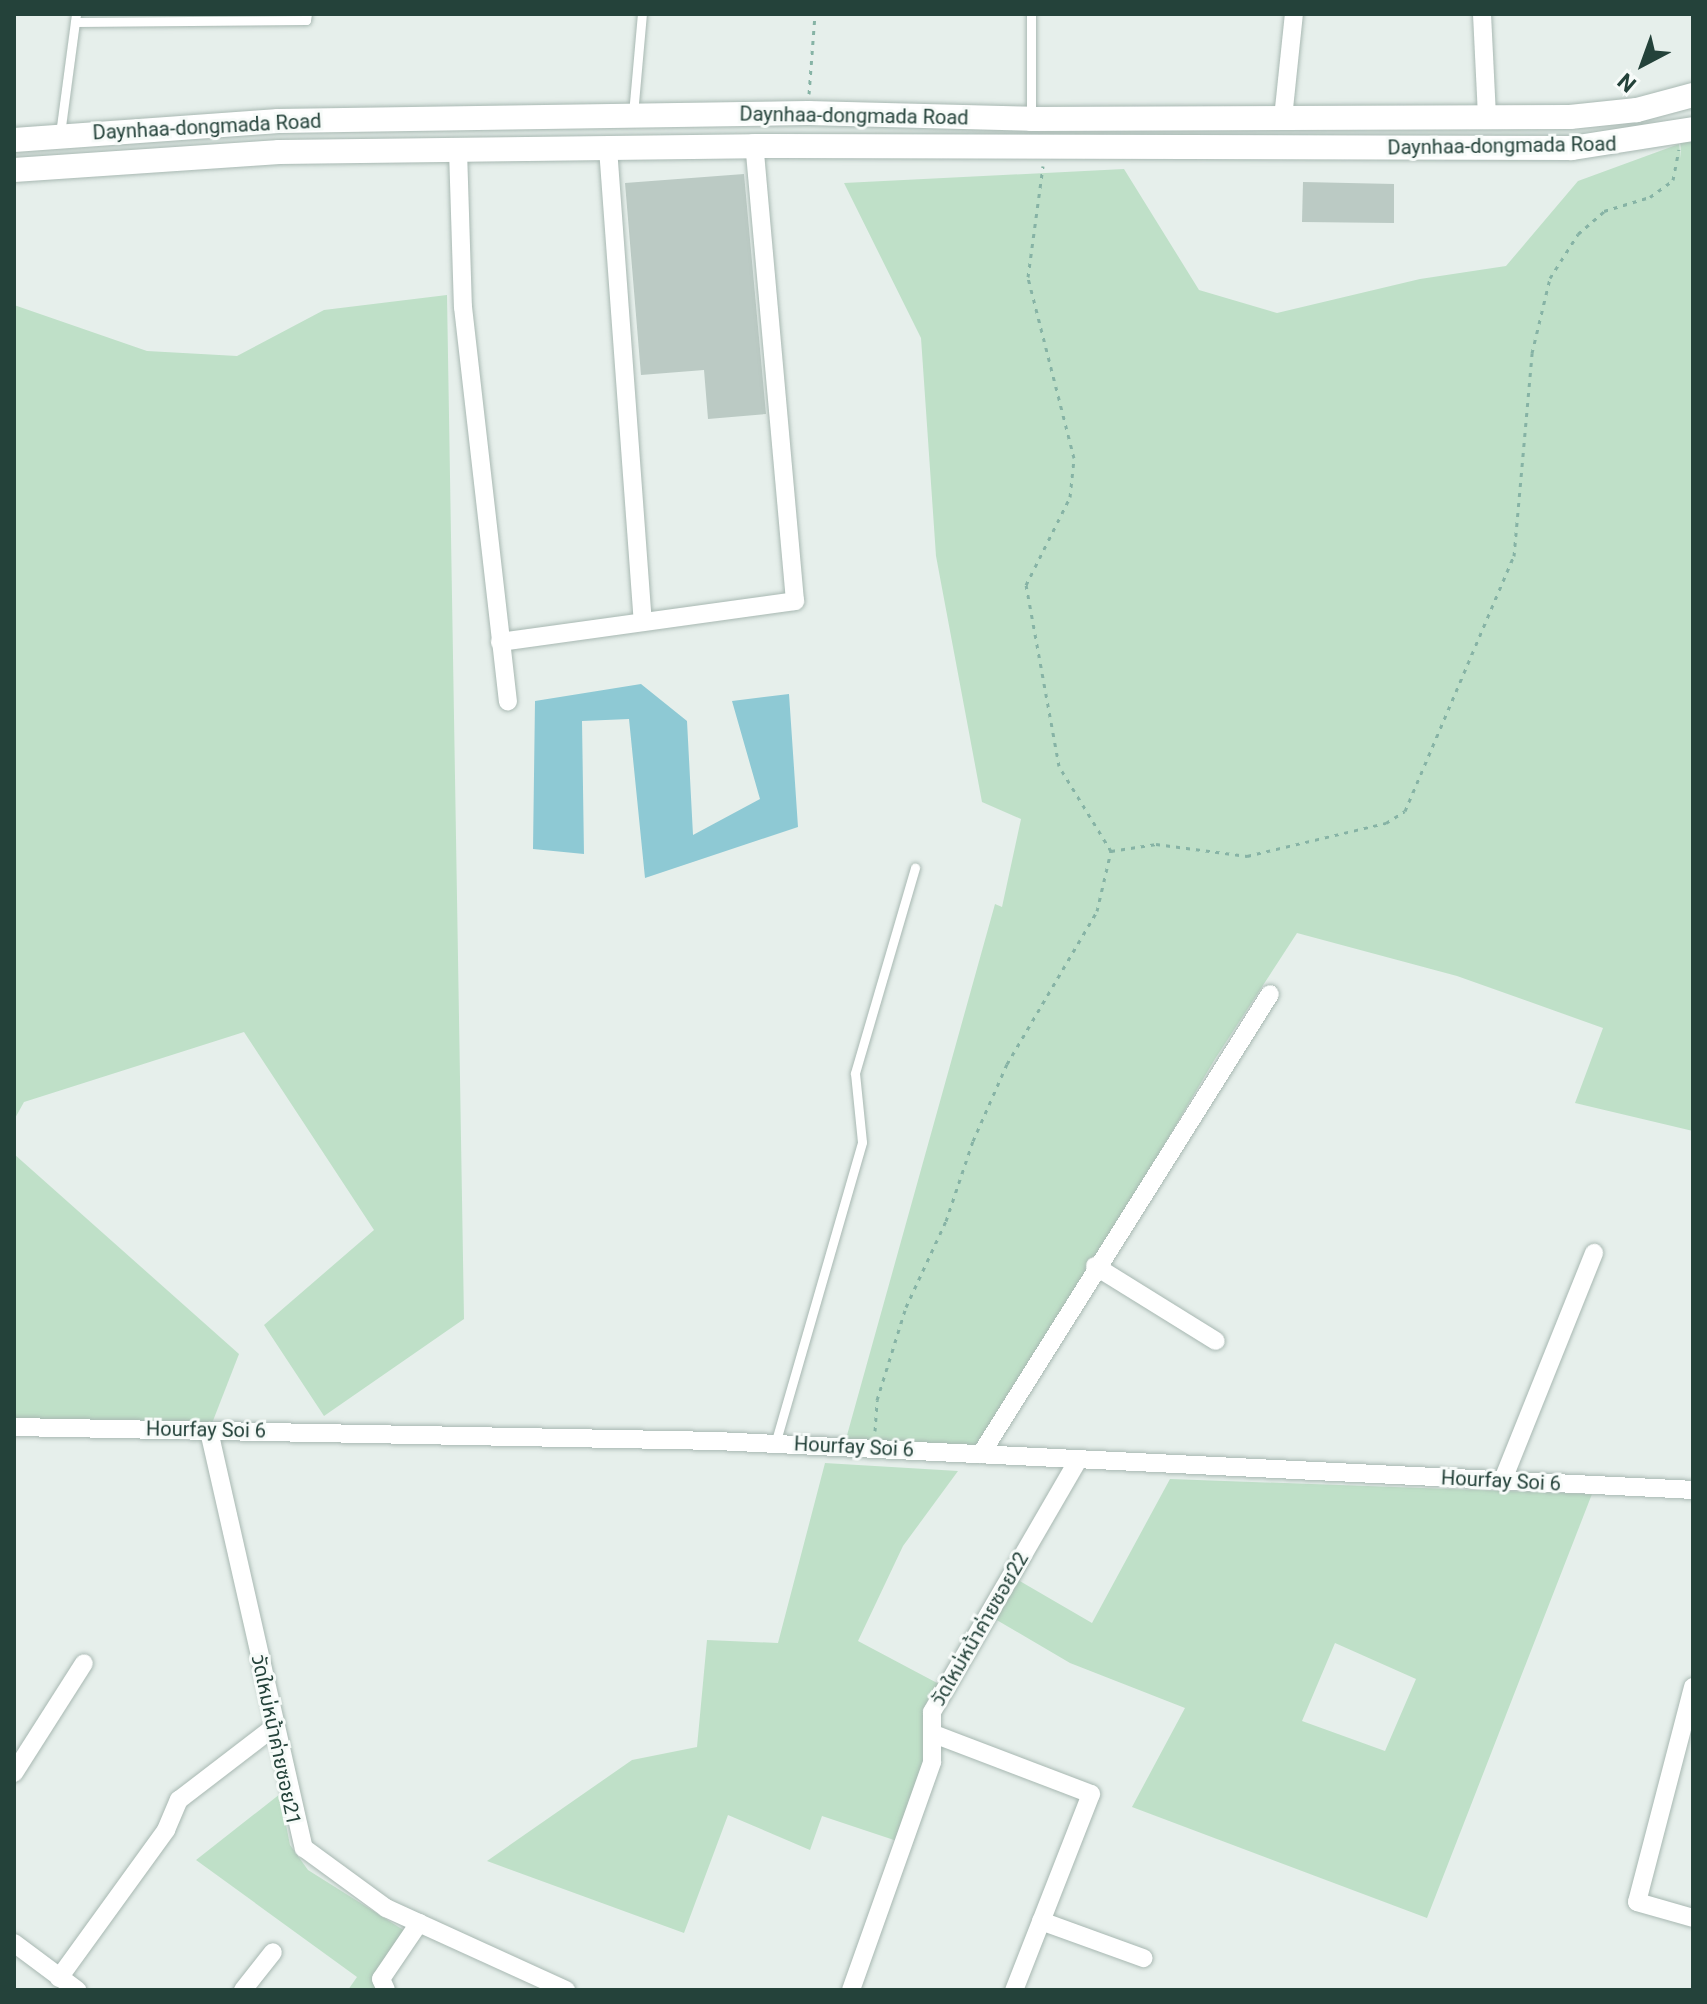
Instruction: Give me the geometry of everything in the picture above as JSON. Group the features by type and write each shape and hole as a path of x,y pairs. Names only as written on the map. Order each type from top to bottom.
{"main road":[{"name":"Daynhaa-dongmada Road","path":"14,140 278,121 808,113 1031,119 1487,117 1637,110 1693,95"},
{"path":"576,117 578,148"},
{"name":"Daynhaa-dongmada Road","path":"14,170 279,152 754,146 1572,148 1686,131"}],"street":[{"path":"1283,118 1294,14"},
{"path":"1482,14 1487,117"},
{"path":"500,642 795,601 754,146"},
{"path":"608,148 643,622"},
{"path":"458,150 463,307 508,701"},
{"path":"981,1454 1095,1266 1270,994"},
{"path":"1502,1482 1594,1253"},
{"path":"1095,1266 1216,1341"},
{"name":"Hourfay Soi 6","path":"14,1427 873,1447 1693,1490"},
{"name":"วัดใหม่หน้าค่ายซอย21","path":"209,1431 304,1848 386,1908 566,1990"},
{"name":"วัดใหม่หน้าค่ายซอย22","path":"851,1990 932,1762 932,1712 1078,1460"},
{"path":"14,1773 84,1663"},
{"path":"1693,1687 1637,1902 1693,1918"},
{"path":"59,1978 166,1830 179,1800 274,1727"},
{"path":"934,1734 1090,1791 1014,1990"},
{"path":"1041,1921 1143,1958"},
{"path":"386,1990 381,1979 419,1923"},
{"path":"14,1943 77,1990"},
{"path":"243,1990 273,1952"}],"lane":[{"path":"60,136 75,18 306,20 307,14"},
{"path":"633,116 642,14"},
{"path":"1031,14 1031,119"},
{"path":"775,1444 862,1142 855,1073 915,868"}],"path":[{"path":"808,113 815,14"},
{"path":"1111,851 1156,844 1247,856 1386,823 1405,811 1514,556 1532,353 1550,278 1578,234 1604,211 1650,197 1673,180 1686,131"},
{"path":"873,1447 877,1400 906,1307 1007,1064 1097,911 1111,851 1059,766 1026,585 1070,497 1074,458 1028,277 1046,148"}],"green space":[{"path":"1693,131 1693,1131 1575,1103 1603,1028 1457,976 1297,933 1215,1059 981,1454 844,1446 995,904 1002,907 1021,819 982,802 936,556 921,338 844,183 1124,169 1199,290 1277,313 1420,279 1506,266 1578,181 1679,144 1681,158 1680,132"},
{"path":"447,295 464,1319 324,1416 264,1325 374,1230 244,1032 24,1102 14,1120 14,305 147,351 237,356 324,310"},
{"path":"14,1154 239,1354 209,1431 14,1427"},
{"path":"825,1463 958,1471 903,1546 858,1641 939,1684 926,1764 897,1841 822,1816 810,1850 728,1815 684,1933 487,1861 632,1760 697,1747 707,1640 778,1643"},
{"path":"1170,1479 1592,1494 1427,1918 1132,1807 1185,1708 1070,1663 995,1619 1018,1580 1092,1623","holes":["1335,1643 1416,1679 1385,1751 1302,1721"]},
{"path":"280,1794 290,1845 308,1870 405,1931 375,1978 375,1990 348,1990 357,1977 196,1860"}],"water":[{"path":"641,684 687,721 693,835 760,799 732,701 789,694 798,827 645,878 629,719 582,721 584,854 533,849 535,701"}],"building":[{"path":"744,174 766,414 708,419 704,370 641,375 625,183"},
{"path":"1303,182 1394,184 1394,223 1302,222"}]}
